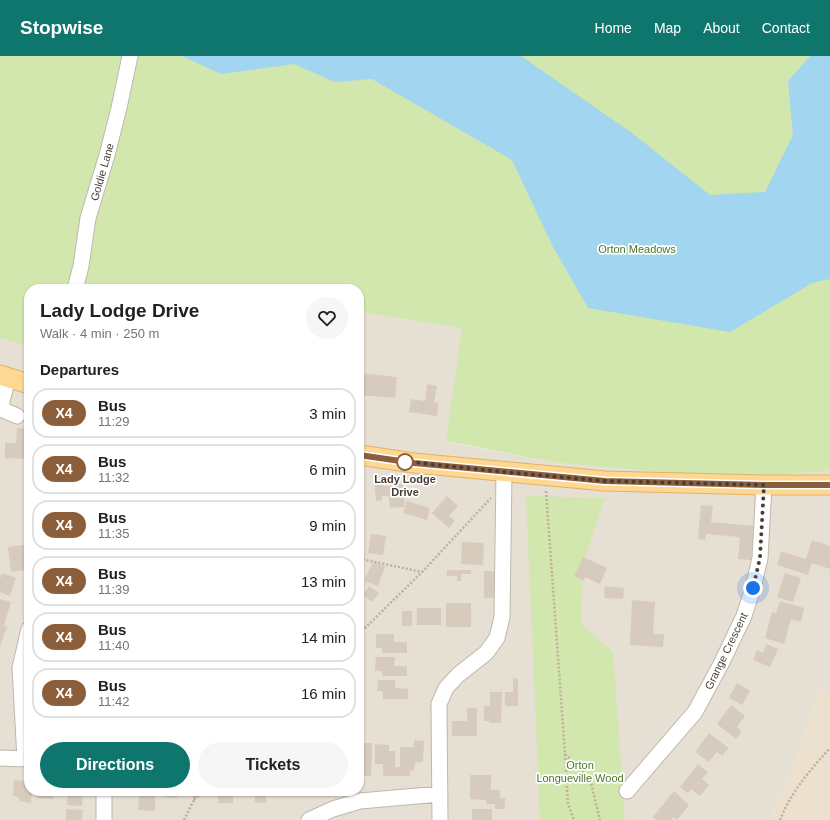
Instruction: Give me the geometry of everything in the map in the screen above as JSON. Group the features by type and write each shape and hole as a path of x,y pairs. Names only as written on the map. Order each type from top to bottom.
{"main road":[{"path":"4,377 24,383"},
{"path":"364,456 503,478 545,476 605,481 830,485"}],"street":[{"name":"Goldie Lane","path":"76,284 81,266 88,218 107,155 130,56"},
{"path":"4,377 0,409 17,416"},
{"path":"440,820 439,704 446,688 458,675 486,652 497,638 502,617 503,478"},
{"name":"Grange Crescent","path":"627,791 695,712 721,664 744,616 753,588 760,558 764,485"},
{"path":"24,651 20,668 24,720"},
{"path":"0,758 24,759"},
{"path":"309,820 333,809 360,801 440,794"},
{"path":"104,796 104,820"}],"path":[{"path":"545,476 568,804 574,820"},
{"path":"364,629 422,572 503,478"},
{"path":"364,560 422,572"},
{"path":"780,820 796,789 830,748"},
{"path":"565,754 590,779 600,820"},
{"path":"184,820 195,796"},
{"path":"194,800 198,796"}],"shaded area":[{"path":"364,313 462,328 447,442 558,463 728,478 830,471 830,820 0,820 0,338 24,345 24,796 364,796"},
{"path":"820,690 830,693 830,820 769,820 793,773 795,755"}],"green space":[{"name":"Orton Meadows","path":"0,56 830,56 830,471 728,478 558,463 446,441 462,328 364,313 364,284 24,284 24,345 0,338"},
{"name":"Orton Longueville Wood","path":"526,496 605,498 583,564 581,624 613,652 625,820 540,820"}],"water":[{"path":"182,56 521,56 632,133 710,195 765,192 793,135 788,81 810,56 830,56 830,279 812,283 730,332 588,308 553,247 512,160 372,79 335,82 294,64 221,74"}],"building":[{"path":"364,374 397,377 395,398 364,395"},
{"path":"427,384 437,386 434,402 439,403 437,416 409,412 411,399 425,401"},
{"path":"17,428 24,429 24,459 5,458 5,443 16,443"},
{"path":"374,481 383,481 384,486 403,484 405,507 390,508 389,496 382,496 382,500 376,501"},
{"path":"447,496 458,506 449,516 455,521 449,528 432,513"},
{"path":"407,501 430,508 427,520 403,513"},
{"path":"701,505 713,506 711,522 754,526 751,560 738,559 740,537 706,534 705,540 698,539"},
{"path":"371,534 386,536 383,555 368,553"},
{"path":"812,540 830,546 830,569 812,563 808,575 777,565 781,551 806,559"},
{"path":"462,542 484,543 483,565 461,564"},
{"path":"24,545 24,570 11,572 8,547"},
{"path":"583,557 607,568 600,584 585,577 584,581 574,576"},
{"path":"373,562 385,566 378,586 364,581"},
{"path":"447,570 471,570 471,574 461,574 461,581 457,581 457,576 447,576"},
{"path":"484,571 496,571 495,598 484,598"},
{"path":"2,573 16,578 10,596 0,592 0,579"},
{"path":"785,573 801,578 793,602 777,597"},
{"path":"369,586 379,593 372,602 364,596"},
{"path":"605,586 624,588 623,599 604,598"},
{"path":"0,599 11,602 4,625 0,624"},
{"path":"632,600 655,602 653,634 664,634 663,647 630,645"},
{"path":"780,601 804,608 801,622 791,619 784,644 765,638 772,612 776,613"},
{"path":"446,603 471,603 471,627 446,627"},
{"path":"417,608 441,608 441,625 417,625"},
{"path":"402,611 412,611 412,626 402,626"},
{"path":"0,624 7,627 0,646"},
{"path":"376,634 394,634 394,642 407,642 407,653 382,653 382,648 376,648"},
{"path":"766,644 778,649 770,667 753,660 757,650 763,653"},
{"path":"376,657 395,657 394,666 407,666 407,676 382,676 382,671 375,671"},
{"path":"513,678 518,679 518,706 505,706 505,692 513,692"},
{"path":"378,680 395,680 395,688 408,689 408,699 383,699 383,691 377,691"},
{"path":"737,683 750,691 742,705 729,698"},
{"path":"490,692 502,692 501,723 489,723 489,721 484,721 484,706 490,706"},
{"path":"731,705 745,716 737,727 742,731 736,739 717,724"},
{"path":"467,708 477,708 477,736 452,736 452,721 467,721"},
{"path":"709,733 729,748 722,756 717,752 709,762 695,752"},
{"path":"414,740 424,741 423,762 415,762 414,771 410,770 410,776 383,776 383,764 375,764 375,744 389,745 389,751 395,751 395,767 400,767 400,747 414,747"},
{"path":"364,743 372,743 371,776 364,776"},
{"path":"698,764 708,772 702,779 709,785 700,796 691,789 688,793 680,787"},
{"path":"470,775 491,775 491,790 500,790 500,798 505,798 505,809 495,809 495,804 486,804 486,800 470,799"},
{"path":"14,780 24,781 24,796 32,796 31,803 19,801 19,797 13,796"},
{"path":"674,791 689,805 677,820 673,817 671,820 657,820 653,817"},
{"path":"37,796 53,796 53,799 37,798"},
{"path":"68,796 83,796 82,806 67,805"},
{"path":"139,796 155,796 155,811 138,810"},
{"path":"165,796 177,796 177,798"},
{"path":"218,796 233,796 233,803 218,803"},
{"path":"255,796 266,796 266,803 255,802"},
{"path":"66,809 83,810 82,820 66,820"},
{"path":"472,809 492,809 492,820 472,820"}],"bus line":[{"name":"X4","path":"364,456 414,463 605,481 830,485"}],"place":[{"name":"Lady Lodge Drive","path":"405,462"}],"route":[{"path":"405,462 401,461 605,481 764,485 760,558 753,588"}]}
